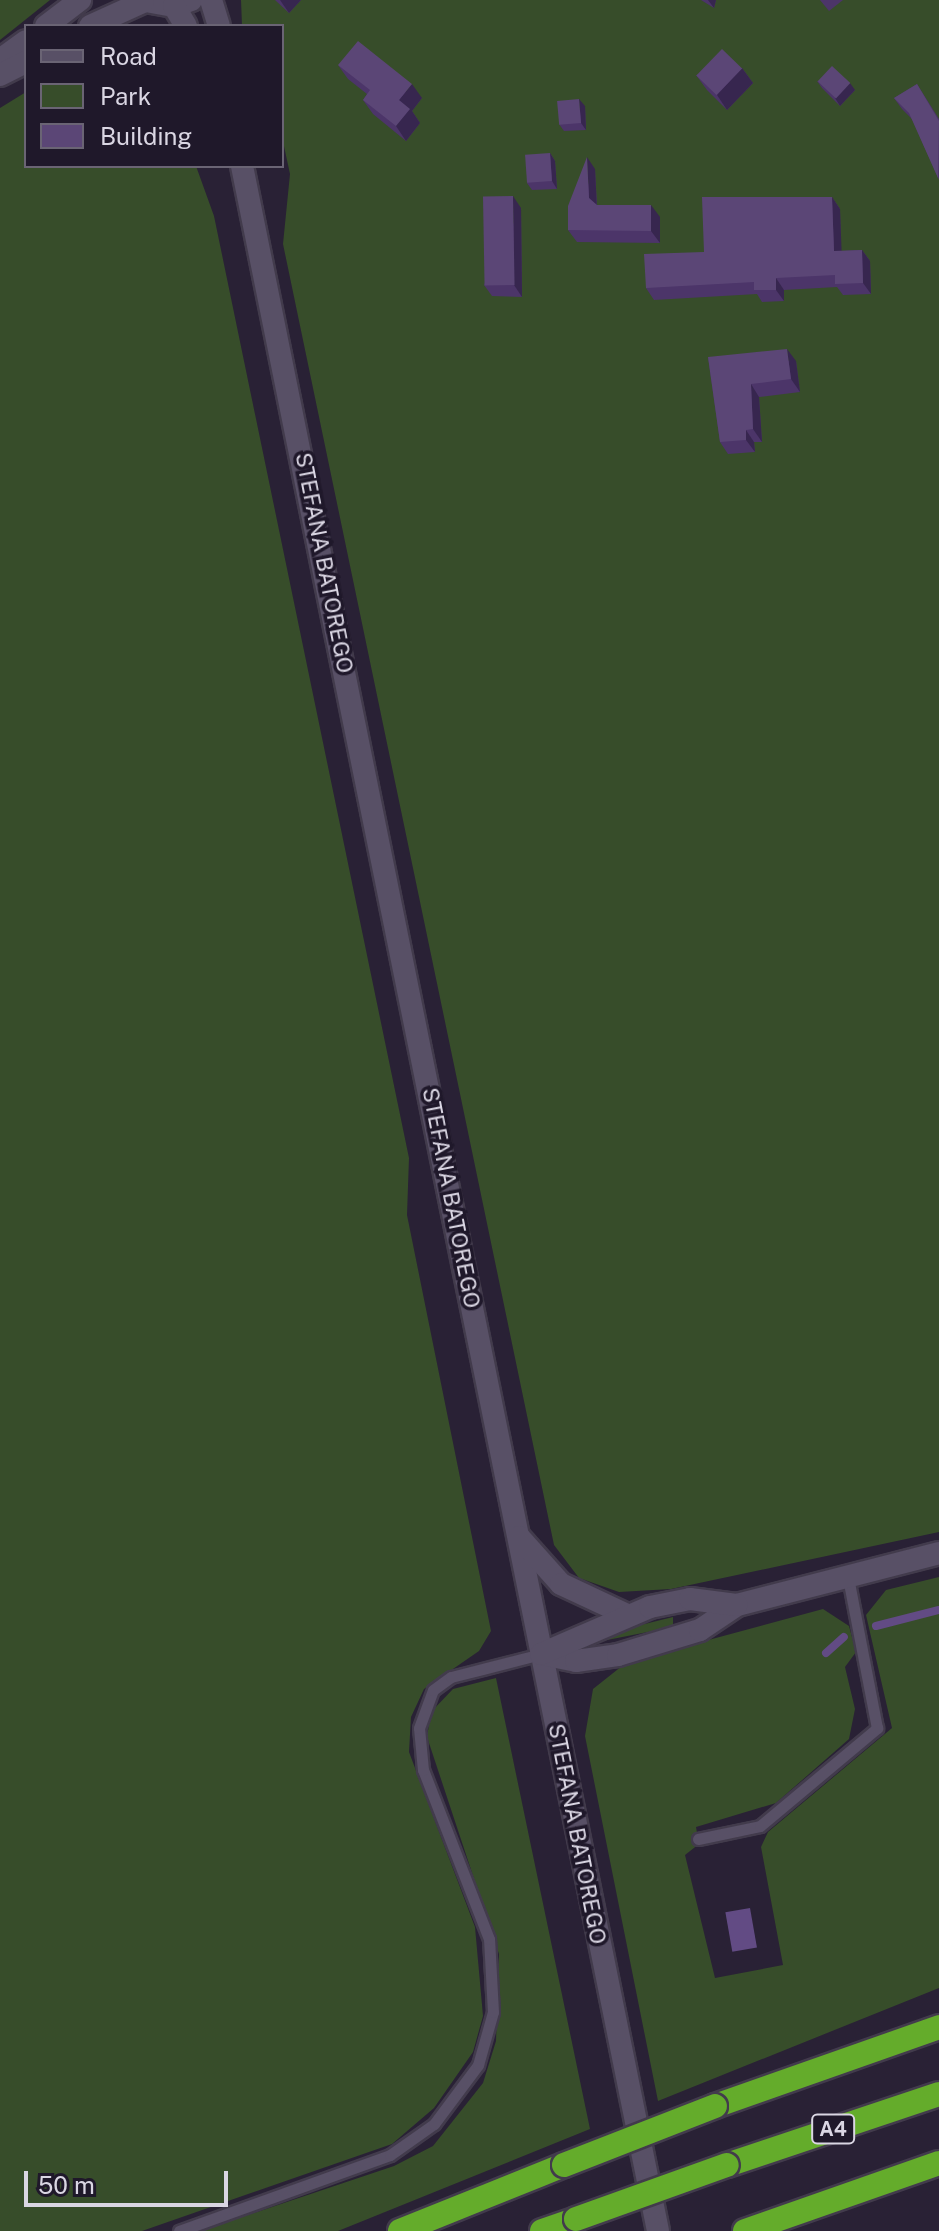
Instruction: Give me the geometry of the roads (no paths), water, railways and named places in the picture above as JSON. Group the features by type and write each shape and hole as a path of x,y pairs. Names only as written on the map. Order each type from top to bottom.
{"highway":[{"path":"400,2231 715,2106 939,2027"},
{"name":"A4","path":"542,2231 939,2094"},
{"path":"745,2231 939,2163"}],"street":[{"path":"49,24 80,0"},
{"path":"211,0 218,24"},
{"path":"94,24 141,1 182,3 186,24"},
{"path":"0,60 24,42"},
{"path":"0,75 24,63"},
{"name":"STEFANA BATOREGO","path":"242,168 658,2231"},
{"path":"517,1534 561,1584 625,1614"},
{"path":"541,1654 576,1661 618,1655 700,1630 737,1605 939,1553"},
{"path":"541,1654 625,1614 690,1599 737,1605"}],"lane":[{"path":"698,1839 760,1826 877,1728 848,1577"},
{"path":"179,2231 390,2155 434,2124 478,2065 493,2012 489,1939 423,1770 419,1728 433,1690 451,1677 541,1654"}],"waterway":[{"path":"876,1626 939,1610"},
{"path":"826,1653 844,1637"}]}
